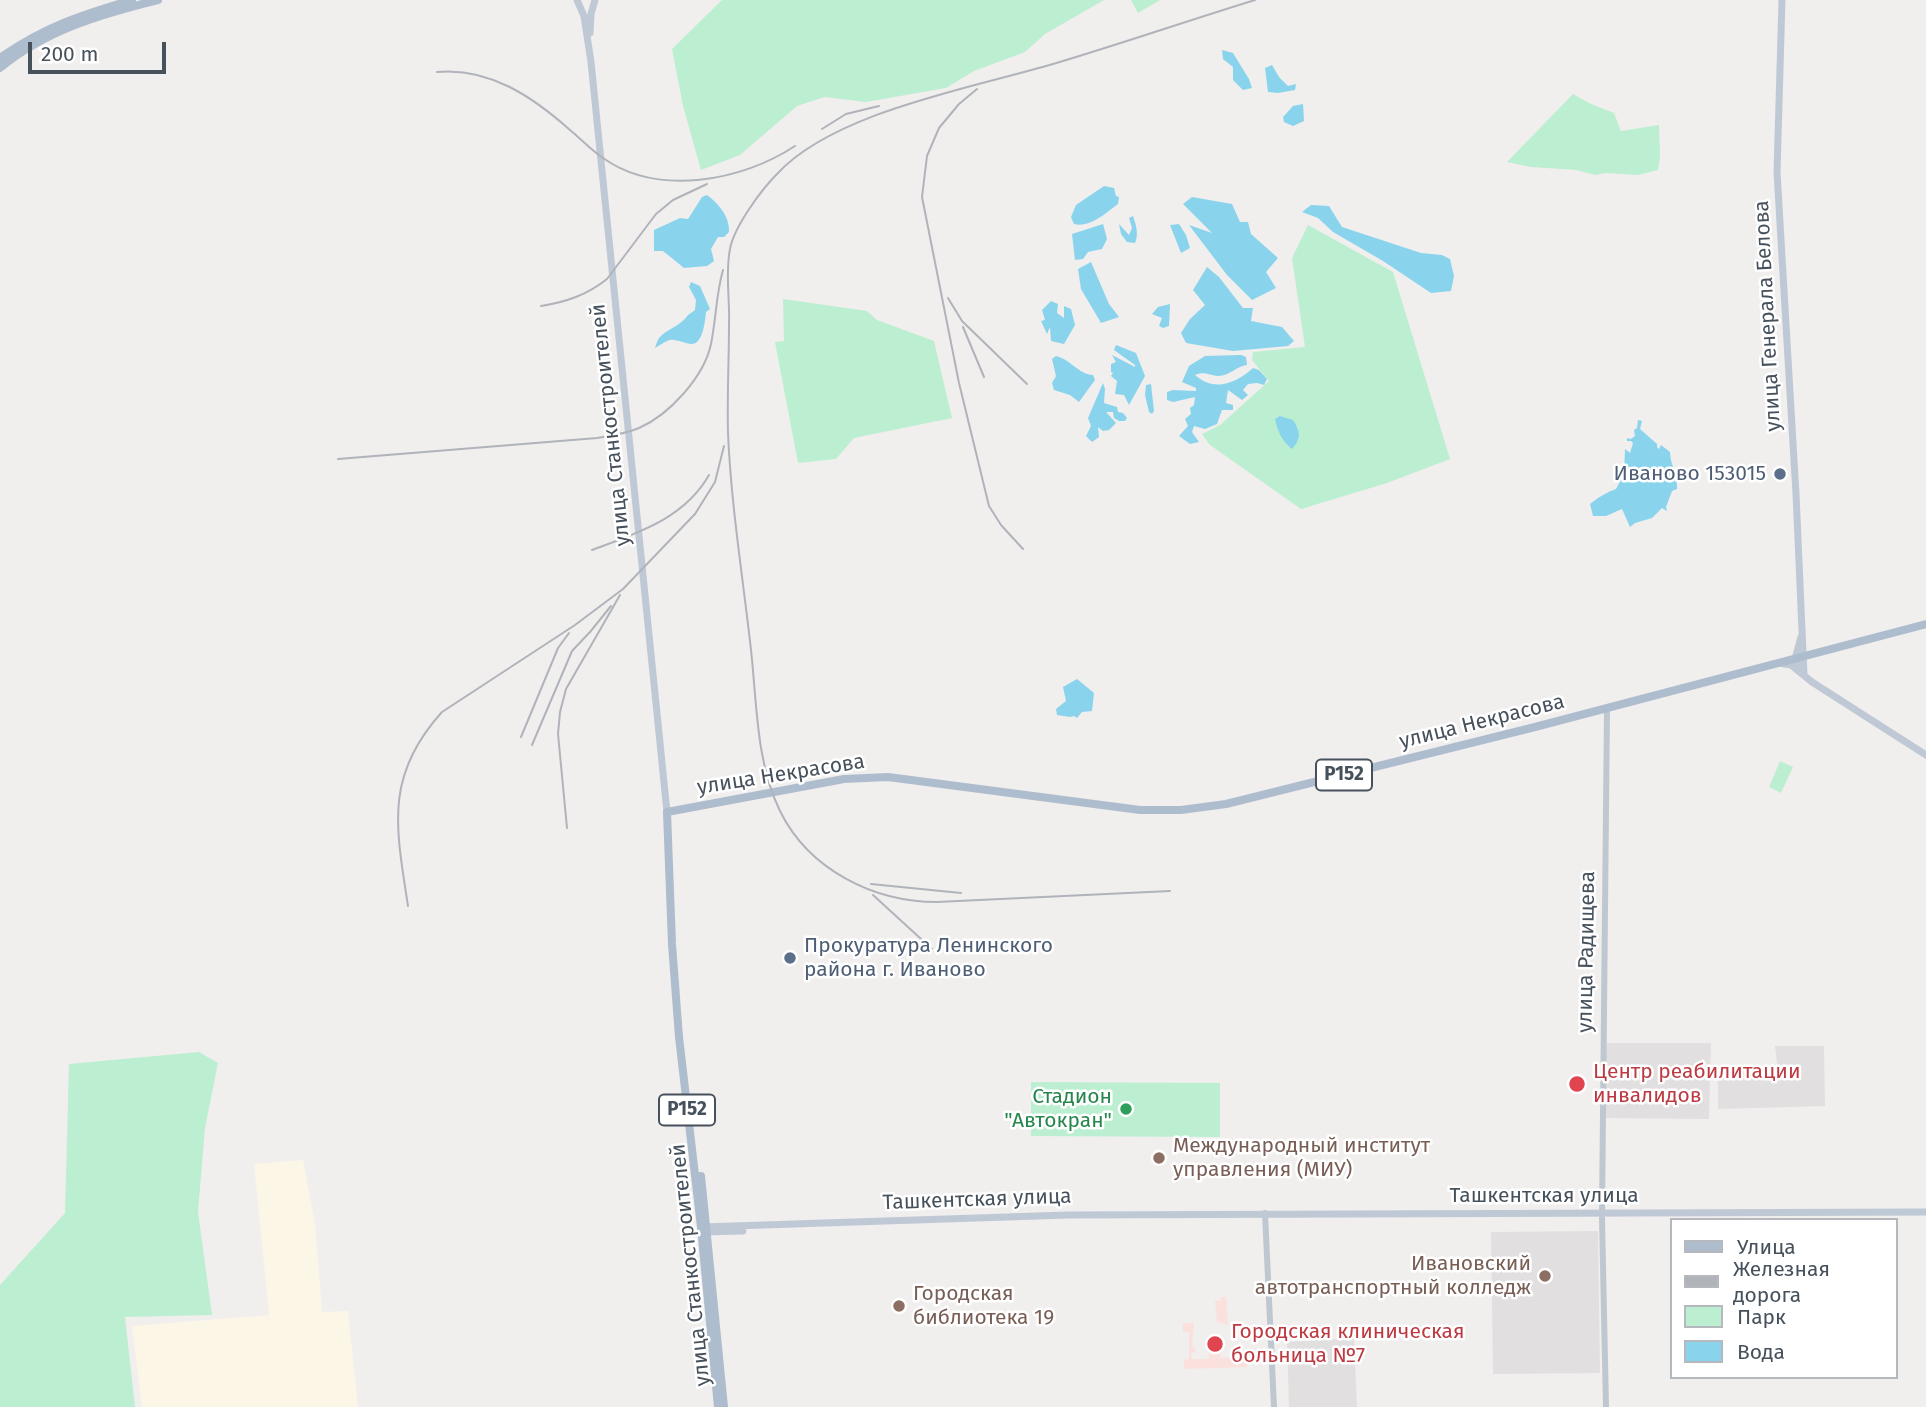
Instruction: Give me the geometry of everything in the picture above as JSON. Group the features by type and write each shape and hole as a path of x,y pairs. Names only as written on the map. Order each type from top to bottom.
{"main road":[{"path":"0,58 51,27 132,0"},
{"path":"0,68 27,48 77,23 158,0"},
{"name":"улица Станкостроителей","path":"577,0 584,16 591,62 668,811 682,1025 724,1407"},
{"name":"улица Станкостроителей","path":"591,62 590,23 595,0"},
{"name":"улица Генерала Белова","path":"1782,0 1777,172 1802,630 1799,657"},
{"name":"улица Некрасова","path":"668,811 833,780 866,777 888,777 1140,810 1181,810 1226,804 1926,624"},
{"path":"1799,657 1804,675"},
{"path":"1778,663 1791,665 1926,755"},
{"name":"Ташкентская улица","path":"704,1229 1265,1215 1926,1214"},
{"name":"улица Станкостроителей","path":"704,1229 718,1407"}],"street":[{"name":"улица Радищева","path":"1606,1407 1602,1216 1607,708"},
{"path":"1265,1215 1274,1407"}],"shaded area":[{"path":"1605,1043 1711,1043 1709,1119 1604,1118"},
{"path":"1775,1046 1824,1046 1825,1106 1718,1109 1718,1071 1778,1071"},
{"path":"303,1160 315,1224 322,1312 348,1311 358,1407 142,1407 132,1326 269,1315 254,1164"},
{"name":"Ивановский автотранспортный колледж","path":"1598,1231 1600,1373 1493,1374 1491,1232"},
{"path":"1221,1297 1226,1297 1228,1325 1217,1322 1215,1301 1221,1300"},
{"name":"Городская клиническая больница №7","path":"1183,1323 1194,1323 1192,1347 1195,1347 1195,1352 1191,1353 1192,1359 1209,1359 1208,1341 1222,1340 1220,1358 1248,1357 1248,1367 1184,1369 1184,1360 1189,1359 1189,1332 1183,1332"},
{"path":"1354,1338 1357,1407 1289,1407 1287,1342"}],"green space":[{"path":"722,0 1104,0 1045,34 1025,52 974,71 946,88 866,102 825,97 797,106 740,155 701,170 683,106 672,49"},
{"path":"1131,0 1160,0 1138,13"},
{"path":"1573,94 1614,113 1621,131 1659,125 1658,170 1638,175 1595,175 1576,170 1531,167 1507,162"},
{"path":"1308,225 1393,272 1450,459 1387,483 1301,509 1210,445 1202,434 1220,425 1269,381 1252,360 1253,352 1305,347 1292,258"},
{"path":"783,299 867,311 877,320 934,341 952,418 854,438 836,459 798,463 775,342 784,341"},
{"path":"1780,761 1793,767 1781,793 1769,787"},
{"path":"199,1052 218,1063 205,1128 198,1212 212,1315 125,1317 135,1407 0,1407 0,1285 65,1213 69,1064"},
{"name":"Стадион \"Автокран\"","path":"1031,1082 1220,1083 1220,1137 1031,1136"}],"water":[{"path":"1222,50 1233,53 1252,88 1243,90 1233,80 1233,67 1223,59"},
{"path":"1272,65 1288,86 1296,84 1295,90 1268,92 1265,68"},
{"path":"1303,104 1304,121 1293,126 1284,122 1283,117 1293,106"},
{"path":"1104,186 1114,188 1116,196 1119,197 1118,204 1092,222 1074,224 1071,217 1076,205"},
{"path":"707,195 723,211 729,226 729,232 724,237 718,237 711,249 714,261 707,266 684,268 663,251 654,251 654,230 680,218 688,219 702,197"},
{"path":"1192,197 1232,204 1240,222 1248,222 1251,234 1278,258 1266,272 1276,288 1252,300 1227,275 1189,225 1212,233 1183,204"},
{"path":"1311,205 1329,206 1342,227 1421,253 1442,255 1450,259 1454,276 1451,291 1431,293 1333,232 1318,218 1302,212"},
{"path":"1133,216 1137,233 1135,243 1127,242 1121,234 1119,224 1129,235 1132,228 1129,218"},
{"path":"1103,224 1107,239 1102,249 1088,252 1083,259 1075,260 1072,234"},
{"path":"1179,224 1190,248 1181,253 1170,225"},
{"path":"1091,262 1109,304 1119,317 1101,323 1081,289 1078,269"},
{"path":"1207,267 1219,277 1243,308 1253,308 1251,321 1282,327 1294,341 1288,346 1233,351 1186,343 1181,333 1190,319 1205,305 1193,290"},
{"path":"691,282 700,286 710,309 706,312 701,337 695,343 670,340 655,348 658,339 695,310 696,300 689,287"},
{"path":"1051,301 1058,304 1057,313 1064,318 1064,306 1071,309 1075,325 1064,344 1051,341 1050,327 1047,334 1041,321 1045,320 1042,310"},
{"path":"1170,304 1169,326 1163,328 1159,326 1162,318 1152,314 1158,307"},
{"path":"1116,345 1136,353 1145,376 1129,405 1124,395 1115,394 1117,381 1111,376 1111,364 1116,362 1112,355 1135,365 1114,350"},
{"path":"1056,356 1093,375 1095,380 1079,402 1070,395 1054,390 1052,383 1056,376 1052,359"},
{"path":"1205,356 1246,357 1247,365 1218,376 1201,373 1195,375 1210,383 1224,384 1232,382 1253,368 1259,370 1267,379 1264,385 1248,384 1243,390 1248,395 1242,400 1228,390 1226,403 1233,405 1233,410 1222,410 1217,424 1205,429 1194,426 1192,432 1199,442 1190,444 1179,436 1188,426 1185,419 1191,414 1190,408 1194,405 1195,397 1173,402 1167,400 1167,392 1196,391 1196,388 1182,382 1189,366"},
{"path":"1103,383 1104,403 1117,407 1118,412 1127,418 1125,421 1119,421 1114,418 1113,412 1106,412 1116,423 1109,430 1103,431 1098,427 1099,437 1092,442 1086,436 1091,426 1088,418"},
{"path":"1151,384 1152,414 1149,412 1145,395 1146,385"},
{"path":"1280,416 1293,420 1297,428 1299,438 1292,449 1279,432 1275,419"},
{"path":"1638,420 1642,421 1640,429 1659,449 1661,445 1670,452 1677,489 1672,491 1667,511 1662,508 1652,518 1630,527 1622,509 1606,516 1593,516 1590,504 1616,489 1624,474 1625,449 1630,453 1633,443 1627,441 1627,438 1635,436"},
{"path":"1077,679 1094,693 1092,711 1082,712 1077,718 1057,715 1056,709 1066,701 1063,687"}],"railway":[{"path":"1170,891 913,901 867,889 846,879 826,866 792,832 772,792 762,753 734,514 728,419 729,258 742,220 771,181 802,152 833,134 906,105 1053,64 1255,0"},
{"path":"437,72 475,74 509,87 541,106 603,158 625,170 649,178 700,180 725,175 750,168 795,146"},
{"path":"977,89 959,104 939,128 927,156 922,197 959,383 989,506 1001,525 1023,549"},
{"path":"822,129 846,114 879,106"},
{"path":"541,306 576,297 599,285 607,279 656,214 673,200 707,184"},
{"path":"338,459 597,438 639,428 662,414 684,394 701,369 711,344 723,270"},
{"path":"948,298 962,321 1027,384"},
{"path":"963,327 984,377"},
{"path":"408,906 400,851 399,803 411,758 423,735 442,712 575,625 623,589 695,514 715,482 724,446"},
{"path":"592,550 658,523 673,514 699,490 709,475"},
{"path":"567,828 558,734 560,712 566,689 620,595"},
{"path":"532,745 572,651 611,606"},
{"path":"521,737 558,648 569,633"},
{"path":"871,884 961,893"},
{"path":"873,895 932,949"}],"place":[{"name":"Иваново 153015","path":"1780,474"},
{"name":"Прокуратура Ленинского района г. Иваново","path":"790,958"},
{"name":"Центр реабилитации инвалидов","path":"1577,1084"},
{"name":"Стадион \"Автокран\"","path":"1126,1109"},
{"name":"Международный институт управления (МИУ)","path":"1159,1158"},
{"name":"Ивановский автотранспортный колледж","path":"1545,1276"},
{"name":"Городская библиотека 19","path":"899,1306"},
{"name":"Городская клиническая больница №7","path":"1215,1344"}]}
